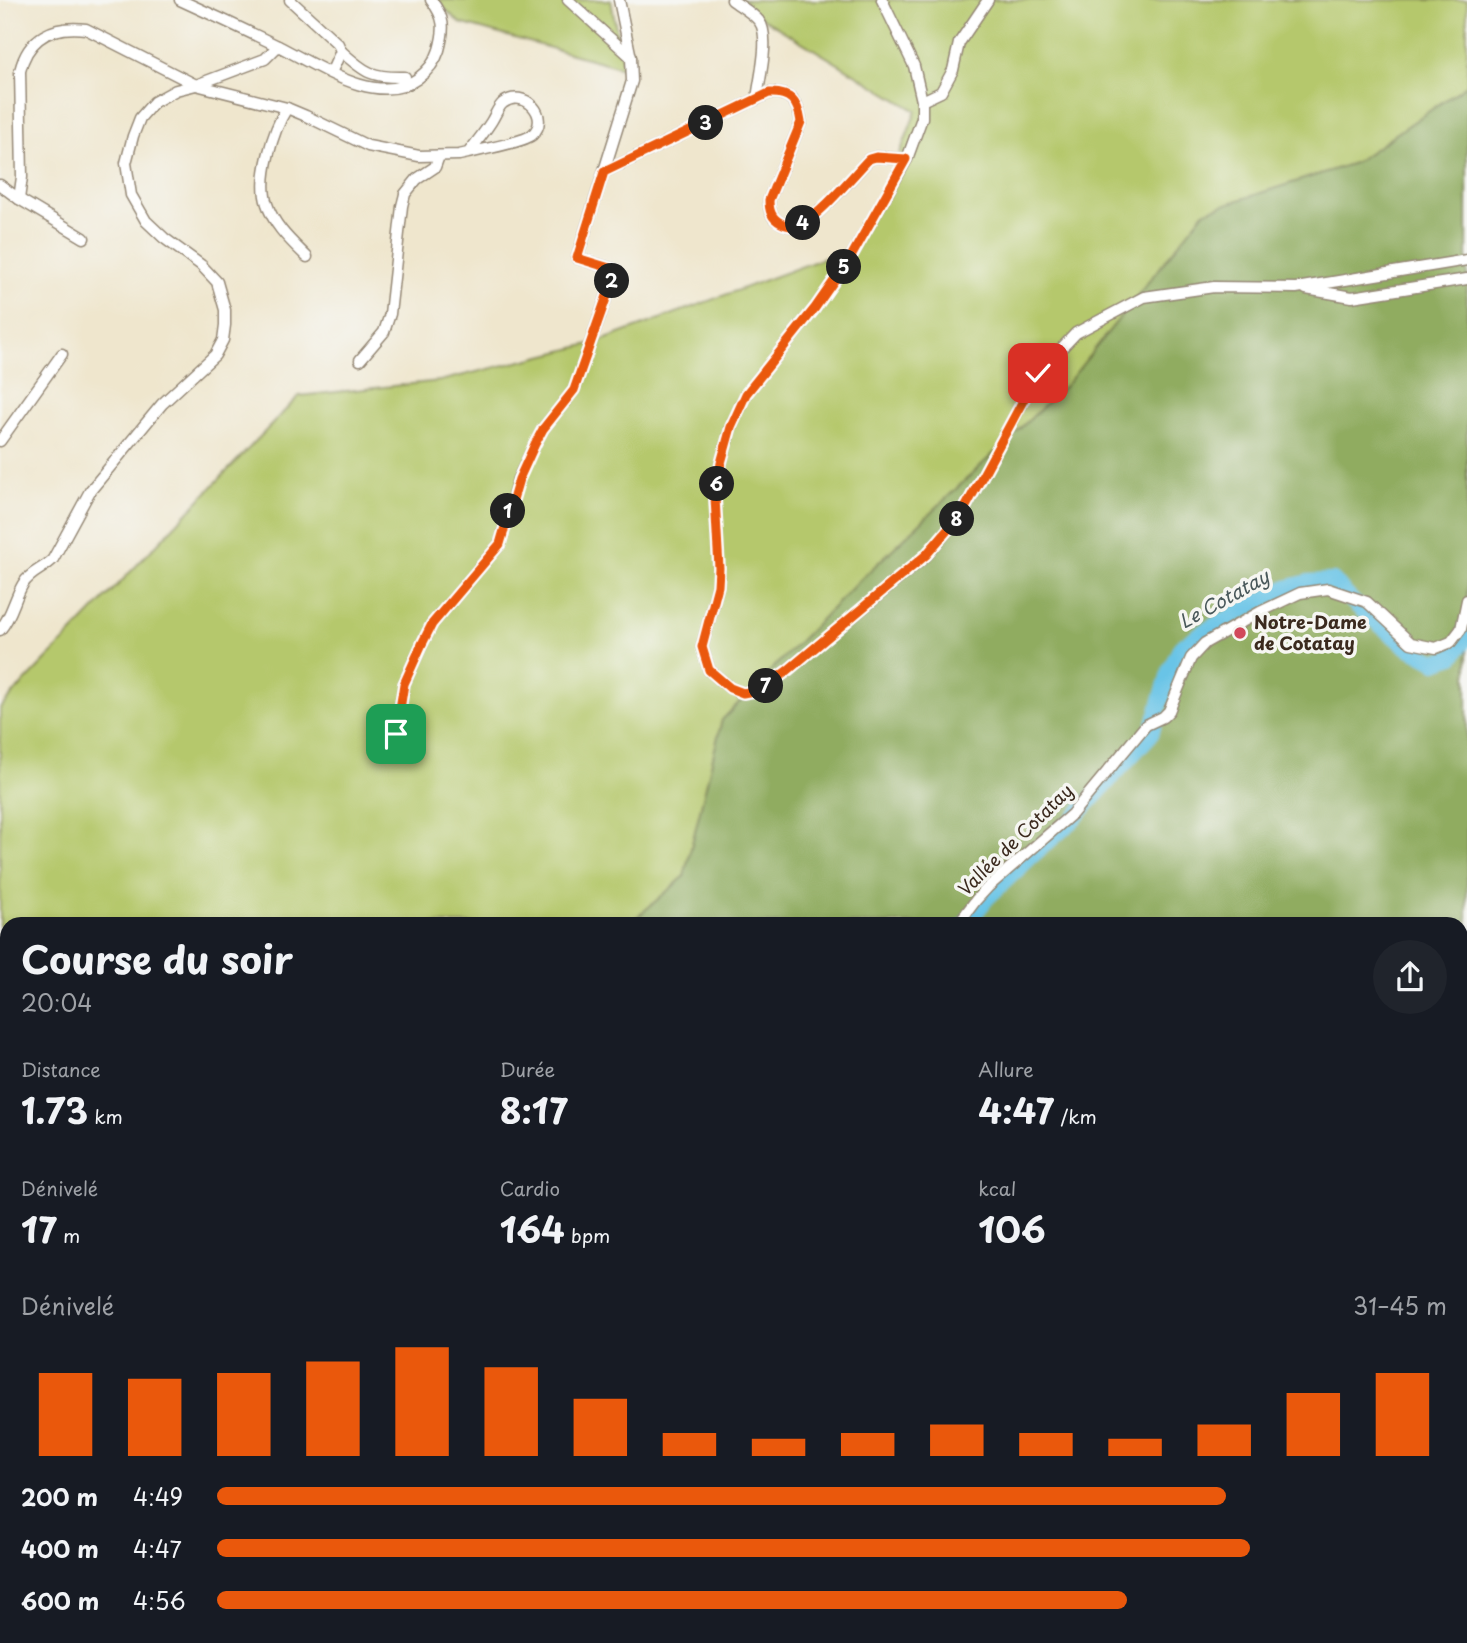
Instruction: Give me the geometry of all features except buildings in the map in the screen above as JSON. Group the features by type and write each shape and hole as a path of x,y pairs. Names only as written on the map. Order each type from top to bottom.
{"street":[{"path":"180,0 331,73 360,85 387,89 410,84 428,71 437,57 444,33 441,14 431,0"},
{"path":"290,0 353,62 370,74 386,78 405,77"},
{"path":"568,0 631,58"},
{"path":"396,734 404,684 432,624 500,544 519,479 535,444 543,429 574,390 616,270 577,258 632,81 631,58 619,0"},
{"path":"732,0 760,21 764,31 765,44 757,99"},
{"path":"882,0 914,66 922,101 922,118 906,159 852,255 815,308 746,394 731,427 715,498 718,586 702,647 709,670 730,688 739,692 754,691 766,686 926,555 963,512 1038,373 1076,333 1144,298 1214,287 1296,288 1352,297 1467,279"},
{"path":"922,101 941,92 953,70 959,43 988,0"},
{"path":"19,199 22,177 20,71 33,44 44,35 72,27 86,30 195,85 287,108 368,146 419,156 459,155 468,153 530,137 538,127 539,114 533,104 523,99 512,99 503,104 468,153"},
{"path":"0,630 9,618 21,587 27,578 53,558 90,491 162,404 215,355 223,340 225,310 217,282 201,265 146,220 131,195 126,163 132,135 140,118 154,102 176,90 264,59 278,46"},
{"path":"331,73 340,48"},
{"path":"604,172 769,93 781,93 794,101 800,112 801,122 797,135 769,200 769,212 788,226 798,226 812,218 869,159 906,159"},
{"path":"287,108 278,124 268,155 266,203 281,230 307,257"},
{"path":"360,360 384,332 390,314 405,194 417,179 435,167 439,156"},
{"path":"0,186 84,237"},
{"path":"1296,288 1467,260"},
{"path":"0,441 62,354"},
{"name":"Vallée de Cotatay","path":"963,917 988,887 1072,814 1146,725 1170,711 1191,659 1205,643 1300,593 1328,589 1367,602 1411,643 1436,648 1451,642 1461,629 1467,600"}],"green space":[{"path":"435,0 611,0 623,68 460,23"},
{"path":"732,0 1467,0 1467,85 1354,163 1205,211 1066,385 858,582 722,720 684,877 637,917 0,917 0,708 299,396 440,381 598,342 849,249 896,164 916,111"},
{"path":"1467,85 1467,917 637,917 684,877 722,720 858,582 1066,385 1205,211 1354,163"}],"waterway":[{"name":"Le Cotatay","path":"972,917 987,898 1071,822 1151,734 1170,670 1181,647 1200,634 1283,589 1309,582 1333,581 1355,604 1406,646 1436,662 1453,656 1463,642 1467,624"}],"place":[{"name":"Notre-Dame de Cotatay","path":"1240,633"}],"route":[{"path":"396,734 404,684 432,624 500,544 519,479 535,444 543,429 574,390 616,270 577,258 604,172 769,93 781,93 794,101 800,112 801,122 797,135 769,200 769,212 788,226 798,226 812,218 869,159 906,159 852,255 815,308 746,394 731,427 715,498 718,586 702,647 709,670 730,688 743,693 766,686 926,555 963,512 1038,373"}]}
